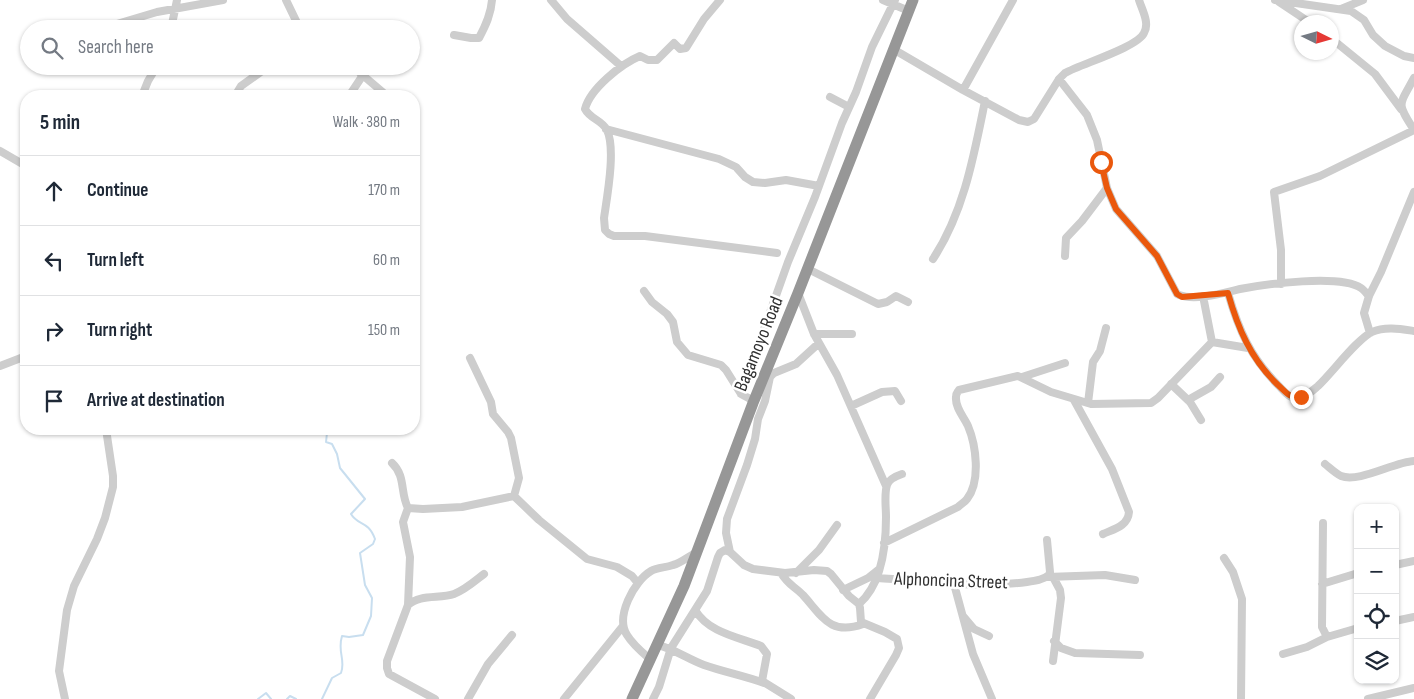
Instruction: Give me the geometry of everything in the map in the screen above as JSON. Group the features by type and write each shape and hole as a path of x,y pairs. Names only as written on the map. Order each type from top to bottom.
{"highway":[{"name":"Bagamoyo Road","path":"632,699 684,586 754,401 808,269 911,5"}],"street":[{"path":"127,20 177,4 223,0"},
{"path":"286,0 296,20"},
{"path":"454,35 479,38 491,12 492,0"},
{"path":"551,0 567,19 621,66"},
{"path":"720,0 704,19 686,48 680,49 674,43 657,60 648,60 640,56 621,66 595,91 586,106 587,112 606,129 610,139 604,225 609,234 614,236 645,236 777,253"},
{"path":"883,0 911,5"},
{"path":"962,90 1013,0"},
{"path":"893,49 962,90 1019,120 1028,122 1034,119 1059,79 1073,69 1119,50 1141,38 1145,33 1146,26 1139,0"},
{"path":"1276,0 1351,11 1364,20 1374,35 1385,46 1404,56 1414,58"},
{"path":"1276,0 1298,15"},
{"path":"1341,9 1363,0"},
{"path":"741,394 790,256 872,47 894,2"},
{"path":"173,20 177,4"},
{"path":"1281,284 1282,250 1274,192 1320,176 1414,130 1375,74 1339,45"},
{"path":"144,90 151,75"},
{"path":"239,90 241,86 256,75"},
{"path":"353,90 363,75 380,90"},
{"path":"1401,109 1401,100 1414,78"},
{"path":"1059,79 1087,116 1097,140 1107,188 1116,209 1157,256 1177,294 1182,297 1203,296 1281,284 1335,281 1361,288 1369,296"},
{"path":"830,97 849,106"},
{"path":"933,259 950,227 964,192 985,101"},
{"path":"606,129 719,159 736,167 745,177 753,182 786,180 819,186"},
{"path":"0,151 20,163"},
{"path":"1065,256 1066,238 1107,188"},
{"path":"1370,333 1364,313 1369,296 1414,192"},
{"path":"677,237 721,242 790,256"},
{"path":"808,269 878,304 887,302 896,296 908,302"},
{"path":"644,291 652,302 667,314 673,322 677,342 688,356 721,365 741,394 754,401"},
{"path":"798,293 814,334 837,375 886,486 886,518 880,569 871,591 858,604"},
{"path":"1228,293 1238,326 1248,348 1272,379 1294,398 1301,397 1317,387 1370,333 1388,329 1414,331"},
{"path":"1203,296 1212,342"},
{"path":"1088,403 1094,362 1100,351 1106,328"},
{"path":"814,334 852,334"},
{"path":"1212,342 1248,348"},
{"path":"884,543 958,506 967,499 975,478 974,447 959,410 956,397 962,388 1015,376 1022,377 1051,392 1088,403 1148,404 1158,398 1212,342"},
{"path":"730,552 726,533 727,519 755,439 758,419 765,401 770,377 774,373 796,364 819,343"},
{"path":"0,366 20,358"},
{"path":"470,358 488,396 493,414 511,438 518,478 514,496"},
{"path":"1022,377 1065,363"},
{"path":"1188,400 1210,387 1220,377"},
{"path":"1171,384 1188,400 1201,420"},
{"path":"851,406 886,390 895,391 901,401"},
{"path":"1074,400 1112,469 1129,512 1128,519 1124,523 1103,534"},
{"path":"64,699 59,671 67,610 74,586 105,518 113,487 107,435"},
{"path":"1325,464 1341,476 1353,478 1404,462 1414,461"},
{"path":"392,463 398,468 402,476 404,498 408,508 403,522 410,557 408,604 387,661 387,668 389,674 435,699"},
{"path":"886,486 890,480 902,474"},
{"path":"408,508 423,510 462,507 514,496"},
{"path":"514,496 531,513 587,559 617,567 632,576 637,582"},
{"path":"1323,523 1322,626 1327,637"},
{"path":"796,573 812,558 837,525"},
{"path":"1047,540 1050,577 1060,590 1061,598 1054,641 1053,661"},
{"path":"653,699 659,687 671,648 707,591 720,553 725,550 730,552 748,568 781,573 814,570 827,571 858,604 860,620 863,624 893,636 899,643 896,655 870,699"},
{"path":"564,699 622,626 626,606 637,582 652,570 674,565 697,552"},
{"path":"1224,558 1233,572 1242,599 1241,699"},
{"path":"1399,564 1414,561"},
{"path":"843,590 868,578 880,569"},
{"path":"781,573 787,583 799,591 817,612 834,627 850,628 863,624"},
{"path":"408,604 417,599 453,594 464,589 484,574"},
{"path":"1322,584 1354,574"},
{"name":"Alphoncina Street","path":"876,578 988,586 1020,583 1050,577 1105,575 1135,580"},
{"path":"954,584 973,654 992,699"},
{"path":"695,610 701,620 721,631 761,646 767,654 761,679 764,683"},
{"path":"961,614 974,629 989,636"},
{"path":"1399,620 1414,617"},
{"path":"622,626 627,635 651,660"},
{"path":"1283,654 1307,647 1327,637 1354,629"},
{"path":"468,699 488,664 512,635"},
{"path":"1054,641 1067,652 1140,654"},
{"path":"658,645 671,648 704,665 764,683 791,699"},
{"path":"1368,699 1414,688"}],"waterway":[{"path":"322,699 332,678 341,673 343,664 340,647 342,636 363,635 371,616 372,598 365,585 360,553 373,544 375,539 369,529 351,514 365,499 340,468 337,454 332,444 326,442 327,435"},
{"path":"258,699 266,693 271,699"},
{"path":"287,699 290,696 296,699"}],"route":[{"path":"1101,162 1107,188 1116,209 1157,256 1177,294 1182,297 1228,293 1238,326 1250,352 1272,379 1290,396 1294,398 1301,397"}]}
